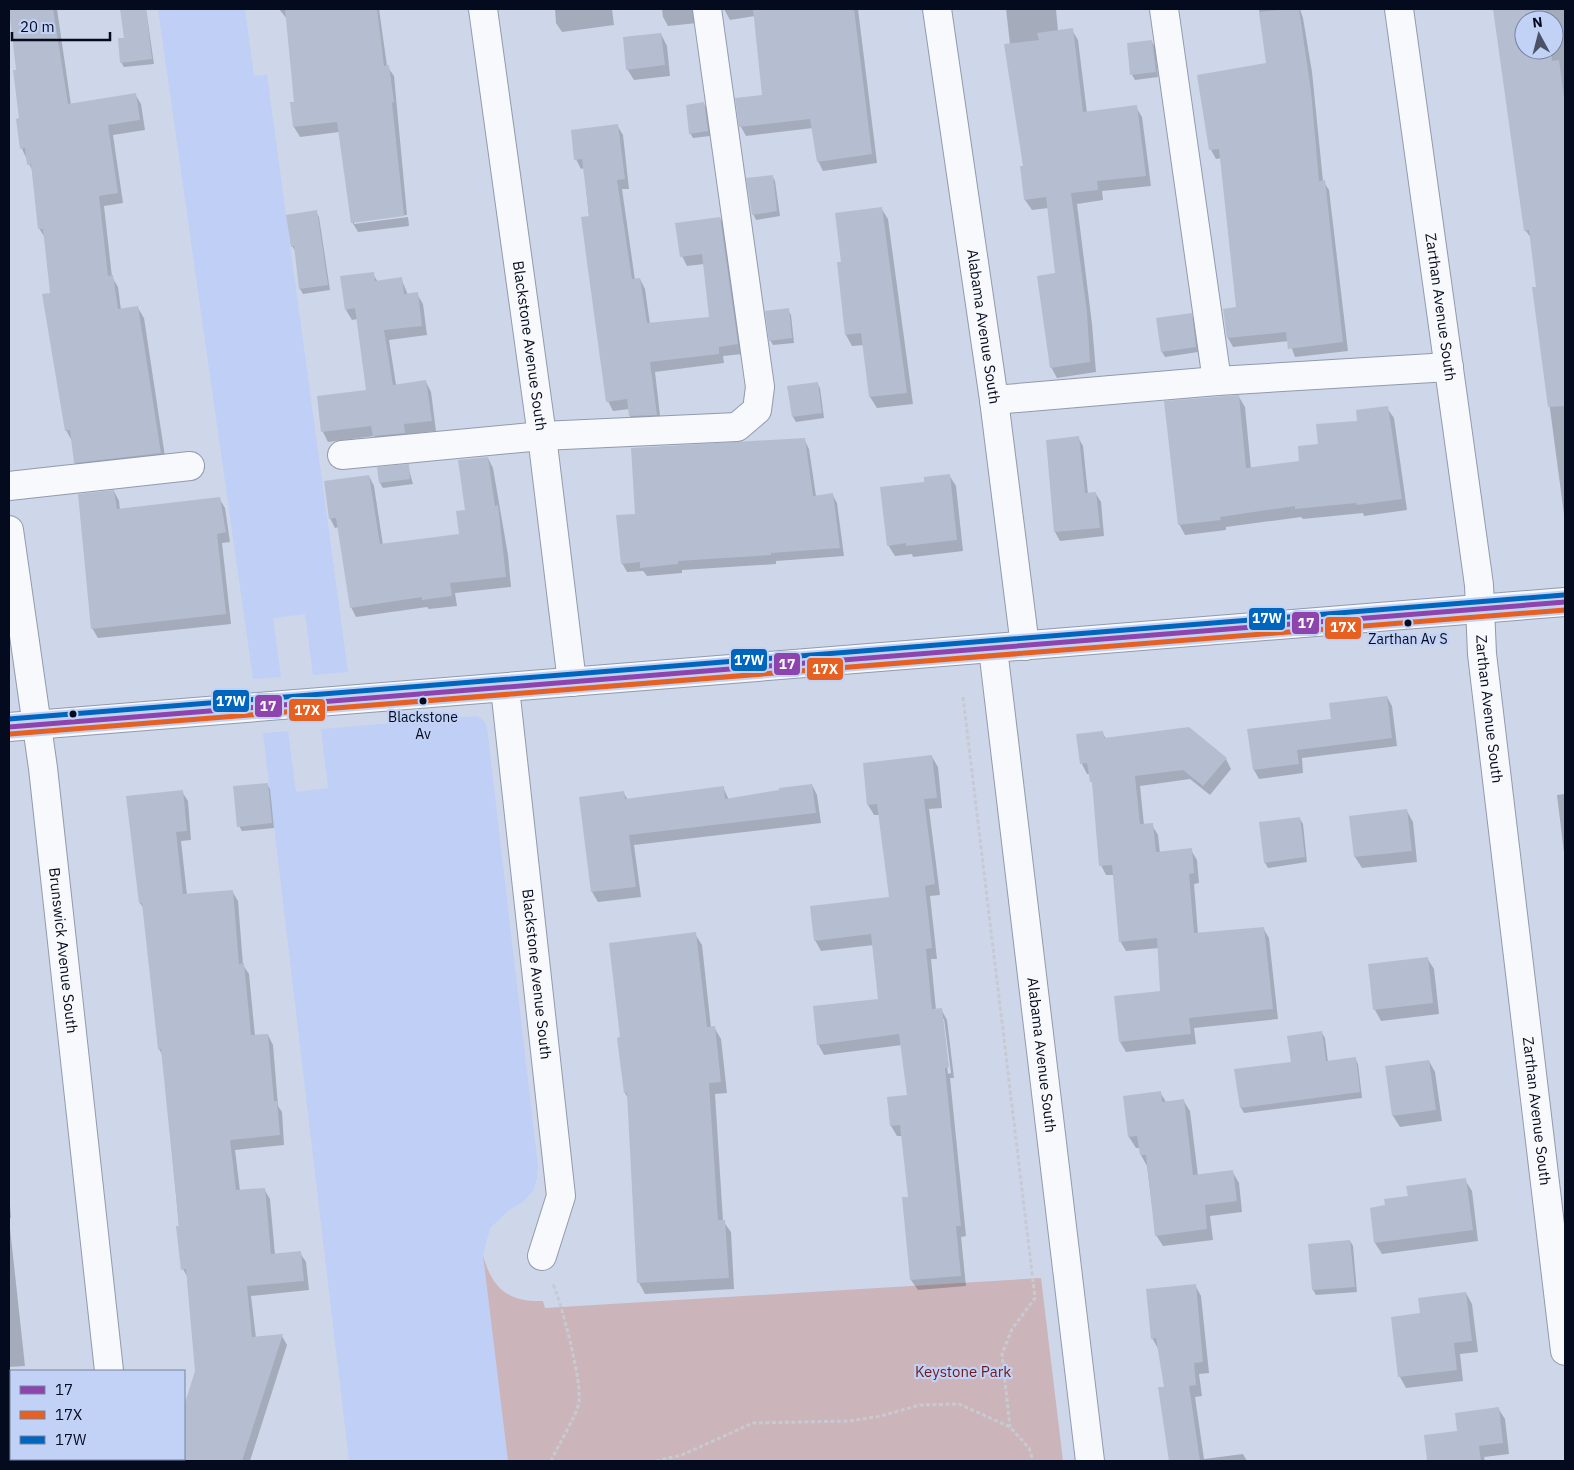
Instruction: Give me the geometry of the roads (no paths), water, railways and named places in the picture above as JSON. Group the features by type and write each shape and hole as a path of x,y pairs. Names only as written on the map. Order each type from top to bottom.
{"street":[{"name":"Blackstone Avenue South","path":"483,9 542,436 572,682"},
{"path":"342,455 542,436 737,427 758,410 760,387 707,9"},
{"name":"Alabama Avenue South","path":"937,9 994,400 1025,646"},
{"path":"1164,9 1218,381"},
{"name":"Zarthan Avenue South","path":"1399,9 1482,609 1482,654 1565,1351"},
{"path":"994,400 1218,381 1449,367"},
{"path":"9,486 190,466"},
{"name":"Brunswick Avenue South","path":"9,530 36,724 109,1370"},
{"path":"9,727 1565,602"},
{"name":"Alabama Avenue South","path":"993,649 1090,1461"},
{"name":"Blackstone Avenue South","path":"505,688 562,1196 542,1256"}],"place":[{"name":"Zarthan Av S","path":"1408,623"},
{"name":"Blackstone Av","path":"423,701"}],"park label":[{"name":"Keystone Park","path":"963,1372"}]}
